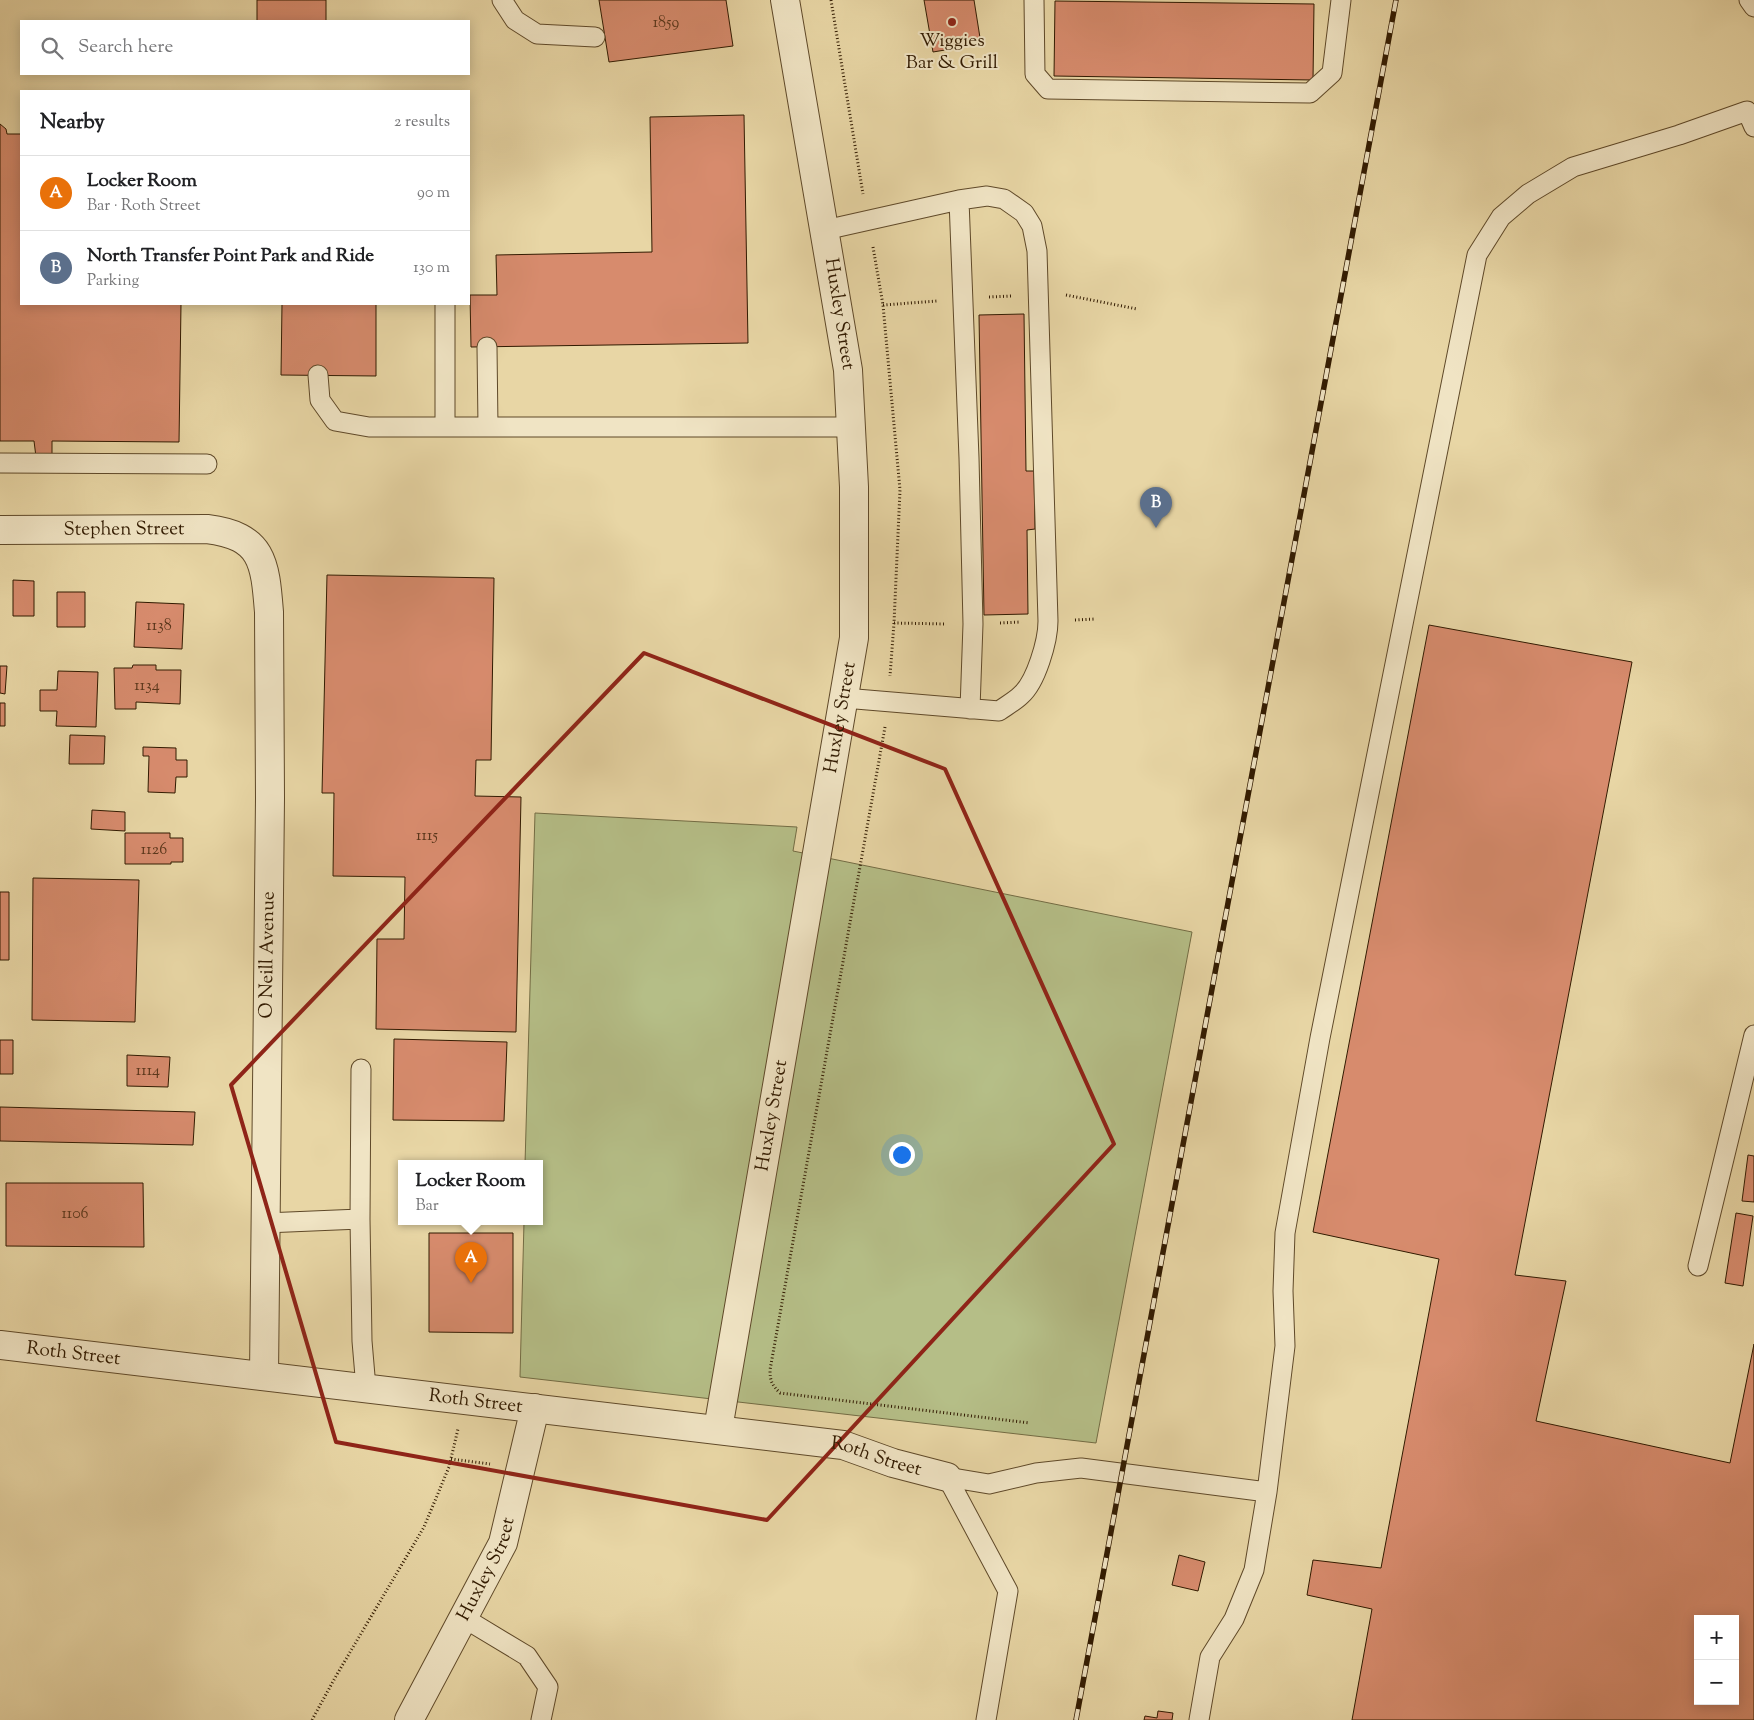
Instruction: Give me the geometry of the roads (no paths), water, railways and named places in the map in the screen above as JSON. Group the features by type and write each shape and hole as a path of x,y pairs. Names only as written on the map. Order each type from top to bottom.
{"street":[{"name":"Huxley Street","path":"718,1429 854,638 854,487 848,370 786,0"},
{"name":"Stephen Street","path":"0,530 207,529 236,535 244,540"},
{"name":"O Neill Avenue","path":"244,540 254,547 259,555 267,587 269,612 270,798 264,1376"},
{"name":"Roth Street","path":"0,1345 843,1445 893,1463 947,1477"},
{"name":"Huxley Street","path":"409,1720 503,1544 535,1408"}],"lane":[{"path":"502,0 515,20 537,34 596,37"},
{"path":"1034,0 1034,74 1048,89 1310,92 1332,73 1341,0"},
{"path":"1749,0 1754,7"},
{"path":"1199,1720 1210,1656 1234,1619 1254,1570 1267,1492 1285,1346 1283,1291 1285,1233 1320,1038 1477,255 1500,217 1528,194 1573,167 1747,112 1754,126"},
{"path":"825,230 959,200 987,196 1004,199 1024,213 1032,226 1037,251 1048,621 1048,632 1037,668 1023,694 999,711 844,698"},
{"path":"959,200 973,624 970,709"},
{"path":"445,305 445,427"},
{"path":"486,347 488,427"},
{"path":"318,375 320,400 335,421 369,427 851,427"},
{"path":"0,463 207,464"},
{"path":"1698,1266 1754,1035"},
{"path":"361,1069 360,1219 362,1341 366,1388"},
{"path":"265,1223 360,1219"},
{"path":"947,1477 989,1484 1036,1473 1082,1468 1267,1492"},
{"path":"947,1477 1008,1591 986,1720"},
{"path":"464,1618 527,1656 548,1687 541,1720"}],"railway":[{"path":"1076,1720 1396,0"}],"place":[{"name":"Wiggies Bar & Grill","path":"952,22"},
{"name":"North Transfer Point Park and Ride","path":"1156,528"},
{"name":"Locker Room","path":"471,1283"}]}
